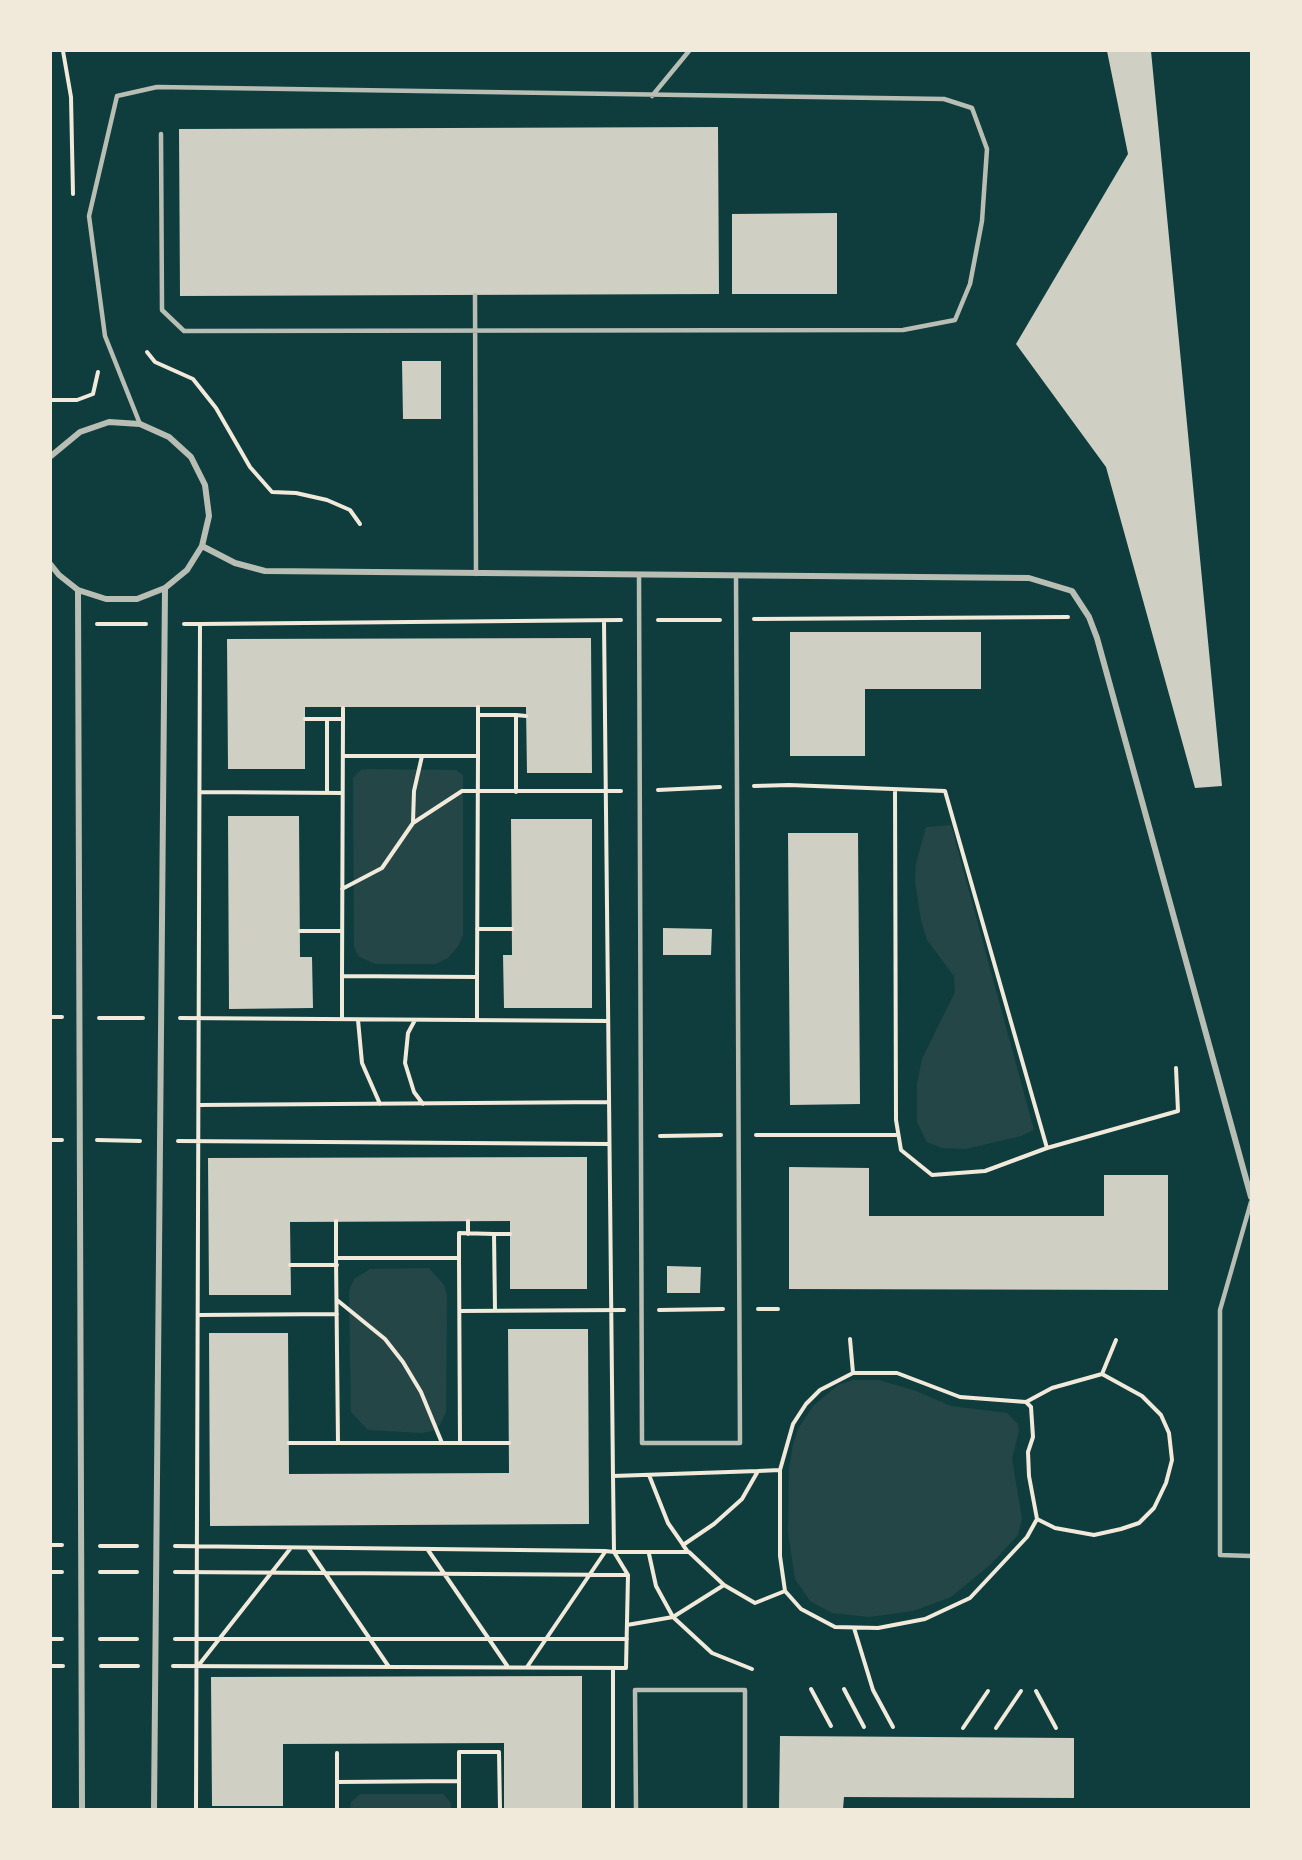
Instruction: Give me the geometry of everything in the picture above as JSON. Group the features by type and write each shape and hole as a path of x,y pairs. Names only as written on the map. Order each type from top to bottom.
{"street":[{"path":"51,456 53,450 80,432 109,422 140,424 169,437 191,458 205,485 209,516 202,546 187,570 165,588 136,599 106,599 78,590 55,575 51,566"},
{"path":"202,546 235,563 265,571 1029,578 1072,591 1089,617 1098,638 1251,1197"},
{"path":"154,1809 165,588"},
{"path":"78,590 80,624 82,1809"}],"lane":[{"path":"652,96 689,51"},
{"path":"140,424 105,336 89,216 117,96 157,87 944,99 972,108 987,149 982,221 970,284 955,320 903,330 184,331 162,310 161,134"},
{"path":"475,295 476,574"},
{"path":"639,575 642,1443 740,1443 736,576"},
{"path":"1251,1202 1220,1310 1220,1556 1251,1556"},
{"path":"636,1809 636,1690 745,1690 746,1809"}],"path":[{"path":"147,352 156,362 193,379 216,408 250,467 272,492 296,493 327,500 350,510 360,524"},
{"path":"80,624 1089,617"},
{"path":"51,1666 626,1668 628,1575 614,1552 604,621"},
{"path":"196,1809 199,1547 200,624"},
{"path":"477,1020 478,707"},
{"path":"342,1019 343,708"},
{"path":"478,715 526,716"},
{"path":"516,715 516,792"},
{"path":"305,719 343,719"},
{"path":"327,719 327,793"},
{"path":"343,756 477,756"},
{"path":"413,823 414,790 422,756"},
{"path":"342,890 382,868 413,823 462,791 606,791 789,785 945,791 1047,1148"},
{"path":"895,790 896,1135 901,1150 932,1175 985,1171 1047,1148 1178,1111 1176,1068"},
{"path":"200,792 342,793"},
{"path":"477,929 512,929"},
{"path":"300,931 342,931"},
{"path":"342,976 477,977"},
{"path":"51,1017 608,1021"},
{"path":"358,1020 362,1063 380,1104"},
{"path":"415,1020 408,1033 405,1063 414,1092 423,1104"},
{"path":"199,1105 609,1102"},
{"path":"609,1136 896,1135"},
{"path":"51,1140 609,1144"},
{"path":"336,1221 338,1443"},
{"path":"468,1221 468,1234"},
{"path":"460,1443 459,1233 510,1234"},
{"path":"494,1234 495,1310"},
{"path":"336,1258 459,1258"},
{"path":"290,1265 337,1264"},
{"path":"337,1299 385,1339 403,1362 421,1392 442,1443"},
{"path":"460,1311 778,1309"},
{"path":"199,1315 337,1314"},
{"path":"850,1339 853,1373"},
{"path":"1102,1374 1116,1340"},
{"path":"1026,1402 1031,1407 1034,1437 1028,1452 1029,1476 1037,1519 1027,1537 970,1598 925,1619 878,1628 854,1628 835,1627 801,1609 784,1591 780,1556 780,1470 793,1424 806,1404 820,1389 853,1373 897,1373 960,1397 1026,1402 1052,1388 1102,1374 1142,1395 1161,1415 1169,1433 1172,1460 1166,1483 1154,1508 1139,1523 1094,1535 1055,1528 1037,1519"},
{"path":"289,1443 509,1443"},
{"path":"613,1476 780,1470"},
{"path":"682,1545 714,1524 742,1499 758,1471"},
{"path":"51,1545 605,1551 649,1554 688,1552 664,1514 648,1475"},
{"path":"682,1545 700,1565 724,1585 755,1604 784,1591"},
{"path":"198,1666 290,1548"},
{"path":"307,1548 372,1639 389,1667"},
{"path":"428,1550 508,1668"},
{"path":"527,1668 605,1551"},
{"path":"649,1554 657,1586 674,1617 712,1653 752,1669"},
{"path":"51,1572 628,1575"},
{"path":"627,1625 674,1617 724,1585"},
{"path":"854,1628 873,1690 893,1727"},
{"path":"51,1639 627,1639"},
{"path":"613,1668 613,1809"},
{"path":"811,1689 831,1726"},
{"path":"843,1689 864,1727"},
{"path":"963,1728 988,1691"},
{"path":"996,1728 1021,1691"},
{"path":"1036,1692 1056,1728"},
{"path":"459,1809 459,1752 499,1752 500,1809"},
{"path":"337,1753 338,1809"},
{"path":"337,1782 459,1781"}],"shaded area":[{"path":"361,770 456,770 463,775 463,935 459,945 448,958 435,964 375,964 358,956 354,947 353,778"},
{"path":"951,825 1034,1130 1021,1136 966,1149 942,1148 927,1142 917,1122 917,1084 922,1059 955,992 954,976 927,940 921,920 915,881 916,864 926,827"},
{"path":"429,1268 444,1285 447,1295 446,1412 440,1425 432,1431 422,1433 368,1430 351,1412 349,1291 354,1279 370,1269"},
{"path":"853,1380 879,1380 916,1391 951,1406 1007,1413 1018,1424 1019,1431 1012,1459 1022,1519 1018,1535 990,1565 951,1597 913,1611 869,1617 832,1613 810,1601 795,1579 788,1532 789,1468 793,1445 798,1429 813,1406 838,1385"},
{"path":"360,1794 443,1794 451,1803 451,1809 350,1809 351,1802"}],"building":[{"path":"1107,51 1151,51 1222,786 1195,788 1106,467 1016,344 1128,154"},
{"path":"718,127 719,294 180,296 179,129"},
{"path":"837,213 837,294 732,294 732,214"},
{"path":"402,361 441,361 441,419 403,419"},
{"path":"790,632 981,632 981,689 865,689 865,756 790,756"},
{"path":"591,638 592,773 527,773 526,707 305,707 305,769 228,769 227,639"},
{"path":"228,816 299,816 300,957 312,957 313,1008 229,1009"},
{"path":"511,819 592,819 592,1008 504,1008 503,955 512,955"},
{"path":"788,833 858,833 860,1104 790,1105"},
{"path":"663,928 712,929 711,955 663,955"},
{"path":"587,1157 587,1289 510,1289 510,1221 290,1222 291,1295 209,1295 208,1158"},
{"path":"789,1167 869,1168 869,1216 1104,1216 1104,1175 1168,1175 1168,1290 789,1289"},
{"path":"667,1266 701,1267 700,1293 667,1293"},
{"path":"508,1329 588,1329 589,1524 210,1526 209,1333 288,1333 289,1474 509,1473"},
{"path":"582,1676 582,1809 504,1809 504,1743 283,1744 283,1806 212,1806 211,1677"},
{"path":"780,1736 1074,1738 1074,1798 844,1797 843,1809 779,1809"}]}
